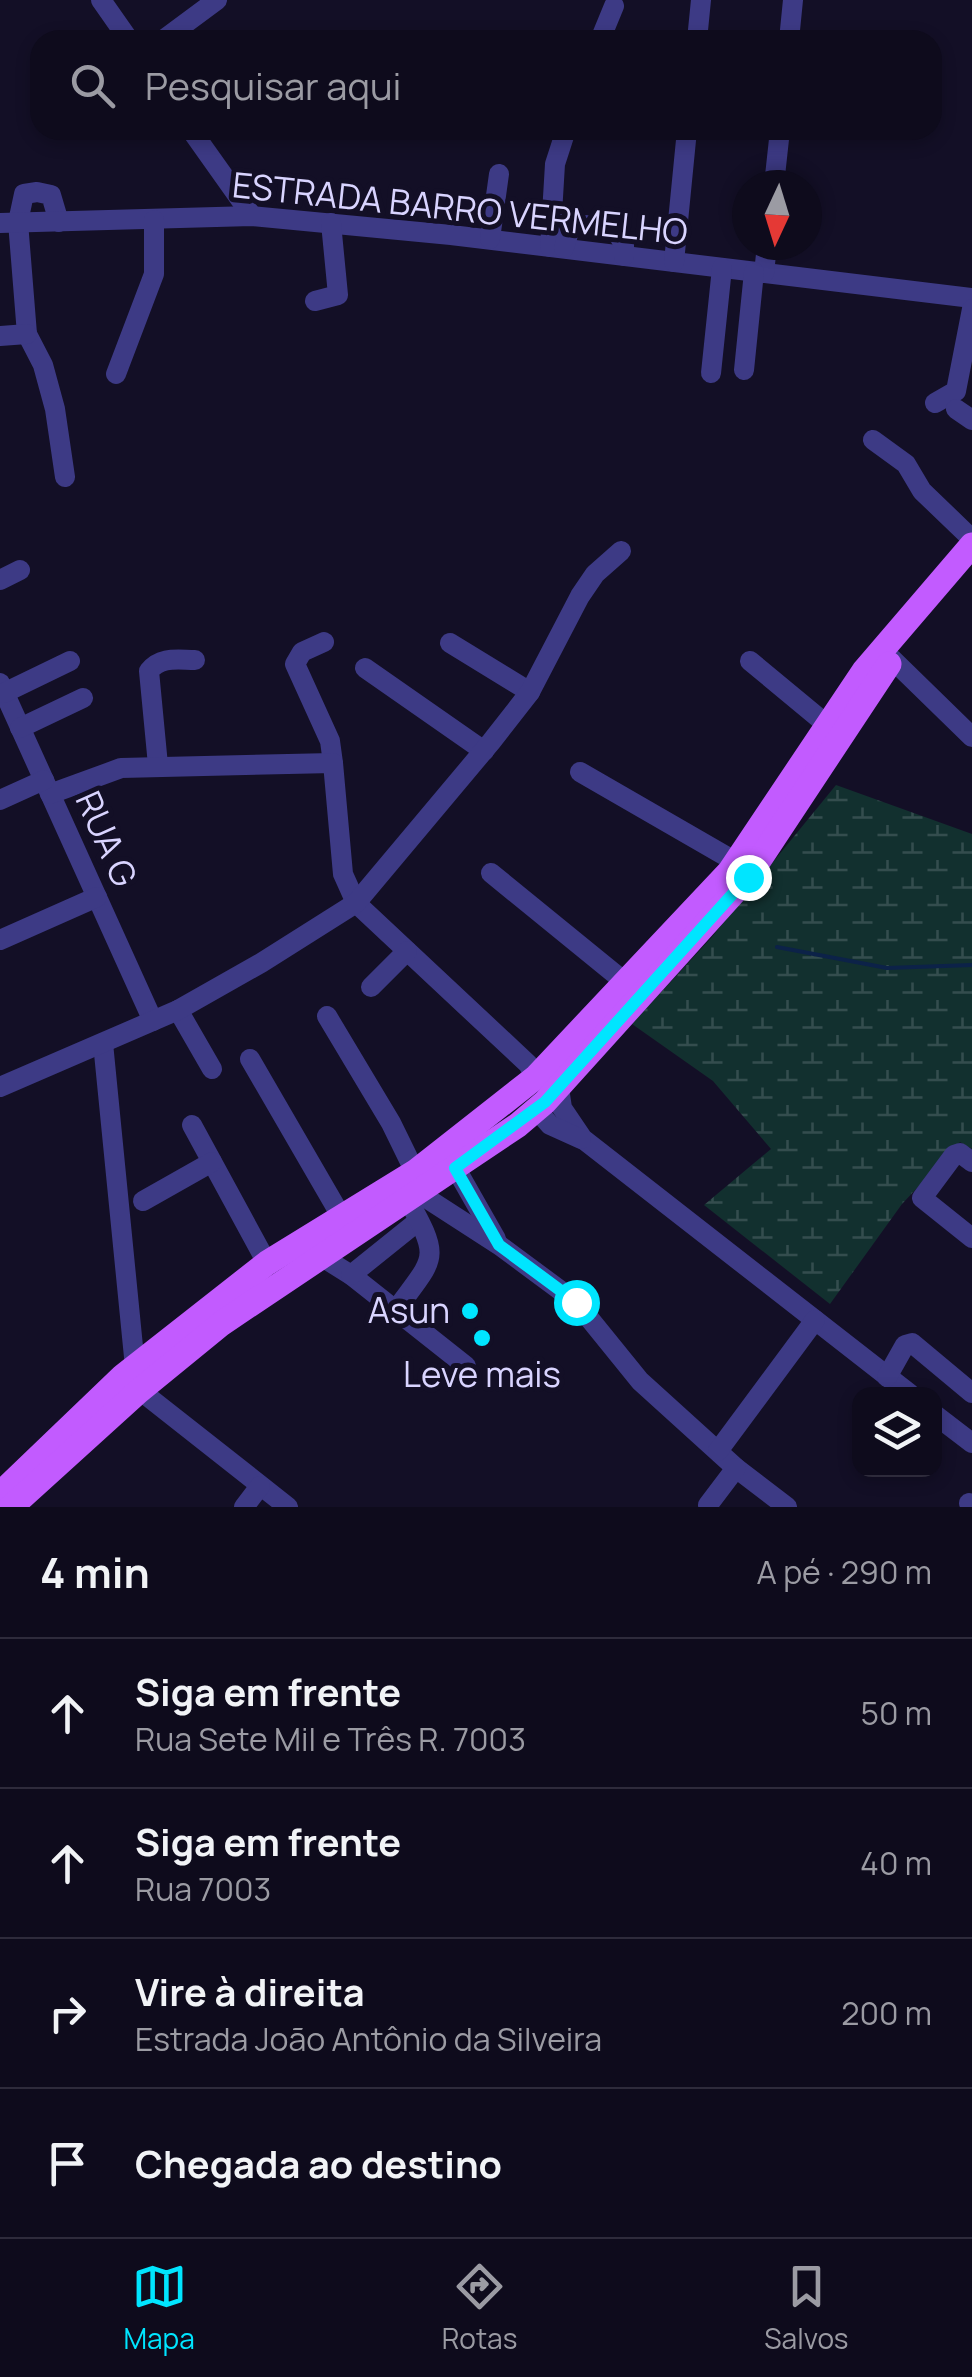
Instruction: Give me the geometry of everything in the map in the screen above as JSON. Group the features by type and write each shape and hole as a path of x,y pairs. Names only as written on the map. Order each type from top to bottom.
{"main road":[{"path":"536,1110 556,1056 736,862 864,670 972,542"},
{"path":"14,1502 132,1378 267,1263 341,1216 414,1196 548,1082 748,877 892,659 972,570"},
{"path":"132,1378 414,1196 536,1110 556,1056"}],"street":[{"path":"102,0 122,30"},
{"path":"177,30 218,0"},
{"path":"697,30 701,0"},
{"path":"790,30 793,0"},
{"path":"604,30 614,6"},
{"path":"198,140 252,216"},
{"path":"557,248 555,164 563,140"},
{"path":"674,262 686,140"},
{"path":"776,170 779,140"},
{"path":"490,240 500,174"},
{"path":"59,222 50,195 37,192 24,194 9,223 27,334 44,365 52,394 65,476"},
{"name":"ESTRADA BARRO VERMELHO","path":"9,223 252,216 490,240 972,298"},
{"path":"116,374 154,274 154,220"},
{"path":"315,301 338,295 331,223"},
{"path":"744,370 763,260"},
{"path":"711,373 722,268"},
{"path":"934,404 956,391 972,309"},
{"path":"0,336 27,334"},
{"path":"873,440 906,464 922,492 972,542"},
{"path":"0,1087 178,1010 356,903 530,692 595,574 620,550"},
{"path":"0,580 20,570"},
{"path":"324,642 302,652 296,664 330,742 343,874 356,903 548,1082 583,1139 901,1387"},
{"path":"450,642 530,692"},
{"path":"892,659 972,737"},
{"path":"158,765 149,671 163,660 195,660"},
{"path":"2,688 70,661"},
{"path":"750,661 826,724"},
{"path":"365,668 484,751"},
{"name":"RUA G","path":"2,688 153,1021"},
{"path":"20,728 83,698"},
{"path":"0,800 121,768 333,763"},
{"path":"580,772 736,862"},
{"path":"492,873 626,983"},
{"path":"0,940 96,897"},
{"path":"370,987 407,951"},
{"path":"178,1010 212,1069"},
{"path":"327,1016 391,1123 432,1248 431,1260 394,1311"},
{"path":"103,1043 132,1378 288,1507"},
{"path":"250,1058 341,1216"},
{"path":"536,1110 559,1131 583,1139"},
{"path":"192,1125 267,1263"},
{"path":"972,1162 960,1153 954,1155 922,1198 972,1238"},
{"path":"143,1201 212,1162"},
{"path":"455,1168 499,1245"},
{"path":"414,1196 499,1245 576,1302 640,1381 736,1468 787,1507"},
{"path":"350,1275 414,1196"},
{"path":"319,1256 350,1275 466,1366"},
{"path":"718,1451 814,1320"},
{"path":"888,1376 905,1345 912,1343 972,1393"},
{"path":"942,1420 972,1443"},
{"path":"708,1504 736,1468"},
{"path":"244,1507 260,1486"}],"green space":[{"path":"836,785 972,834 972,1149 960,1142 902,1204 830,1304 704,1205 771,1149 713,1081 632,1024 711,938"}],"waterway":[{"path":"777,947 887,968 972,965"}],"place":[{"name":"Asun","path":"470,1311"},
{"name":"Leve mais","path":"482,1338"}],"route":[{"path":"576,1302 499,1245 455,1168 545,1102 748,877"}]}
